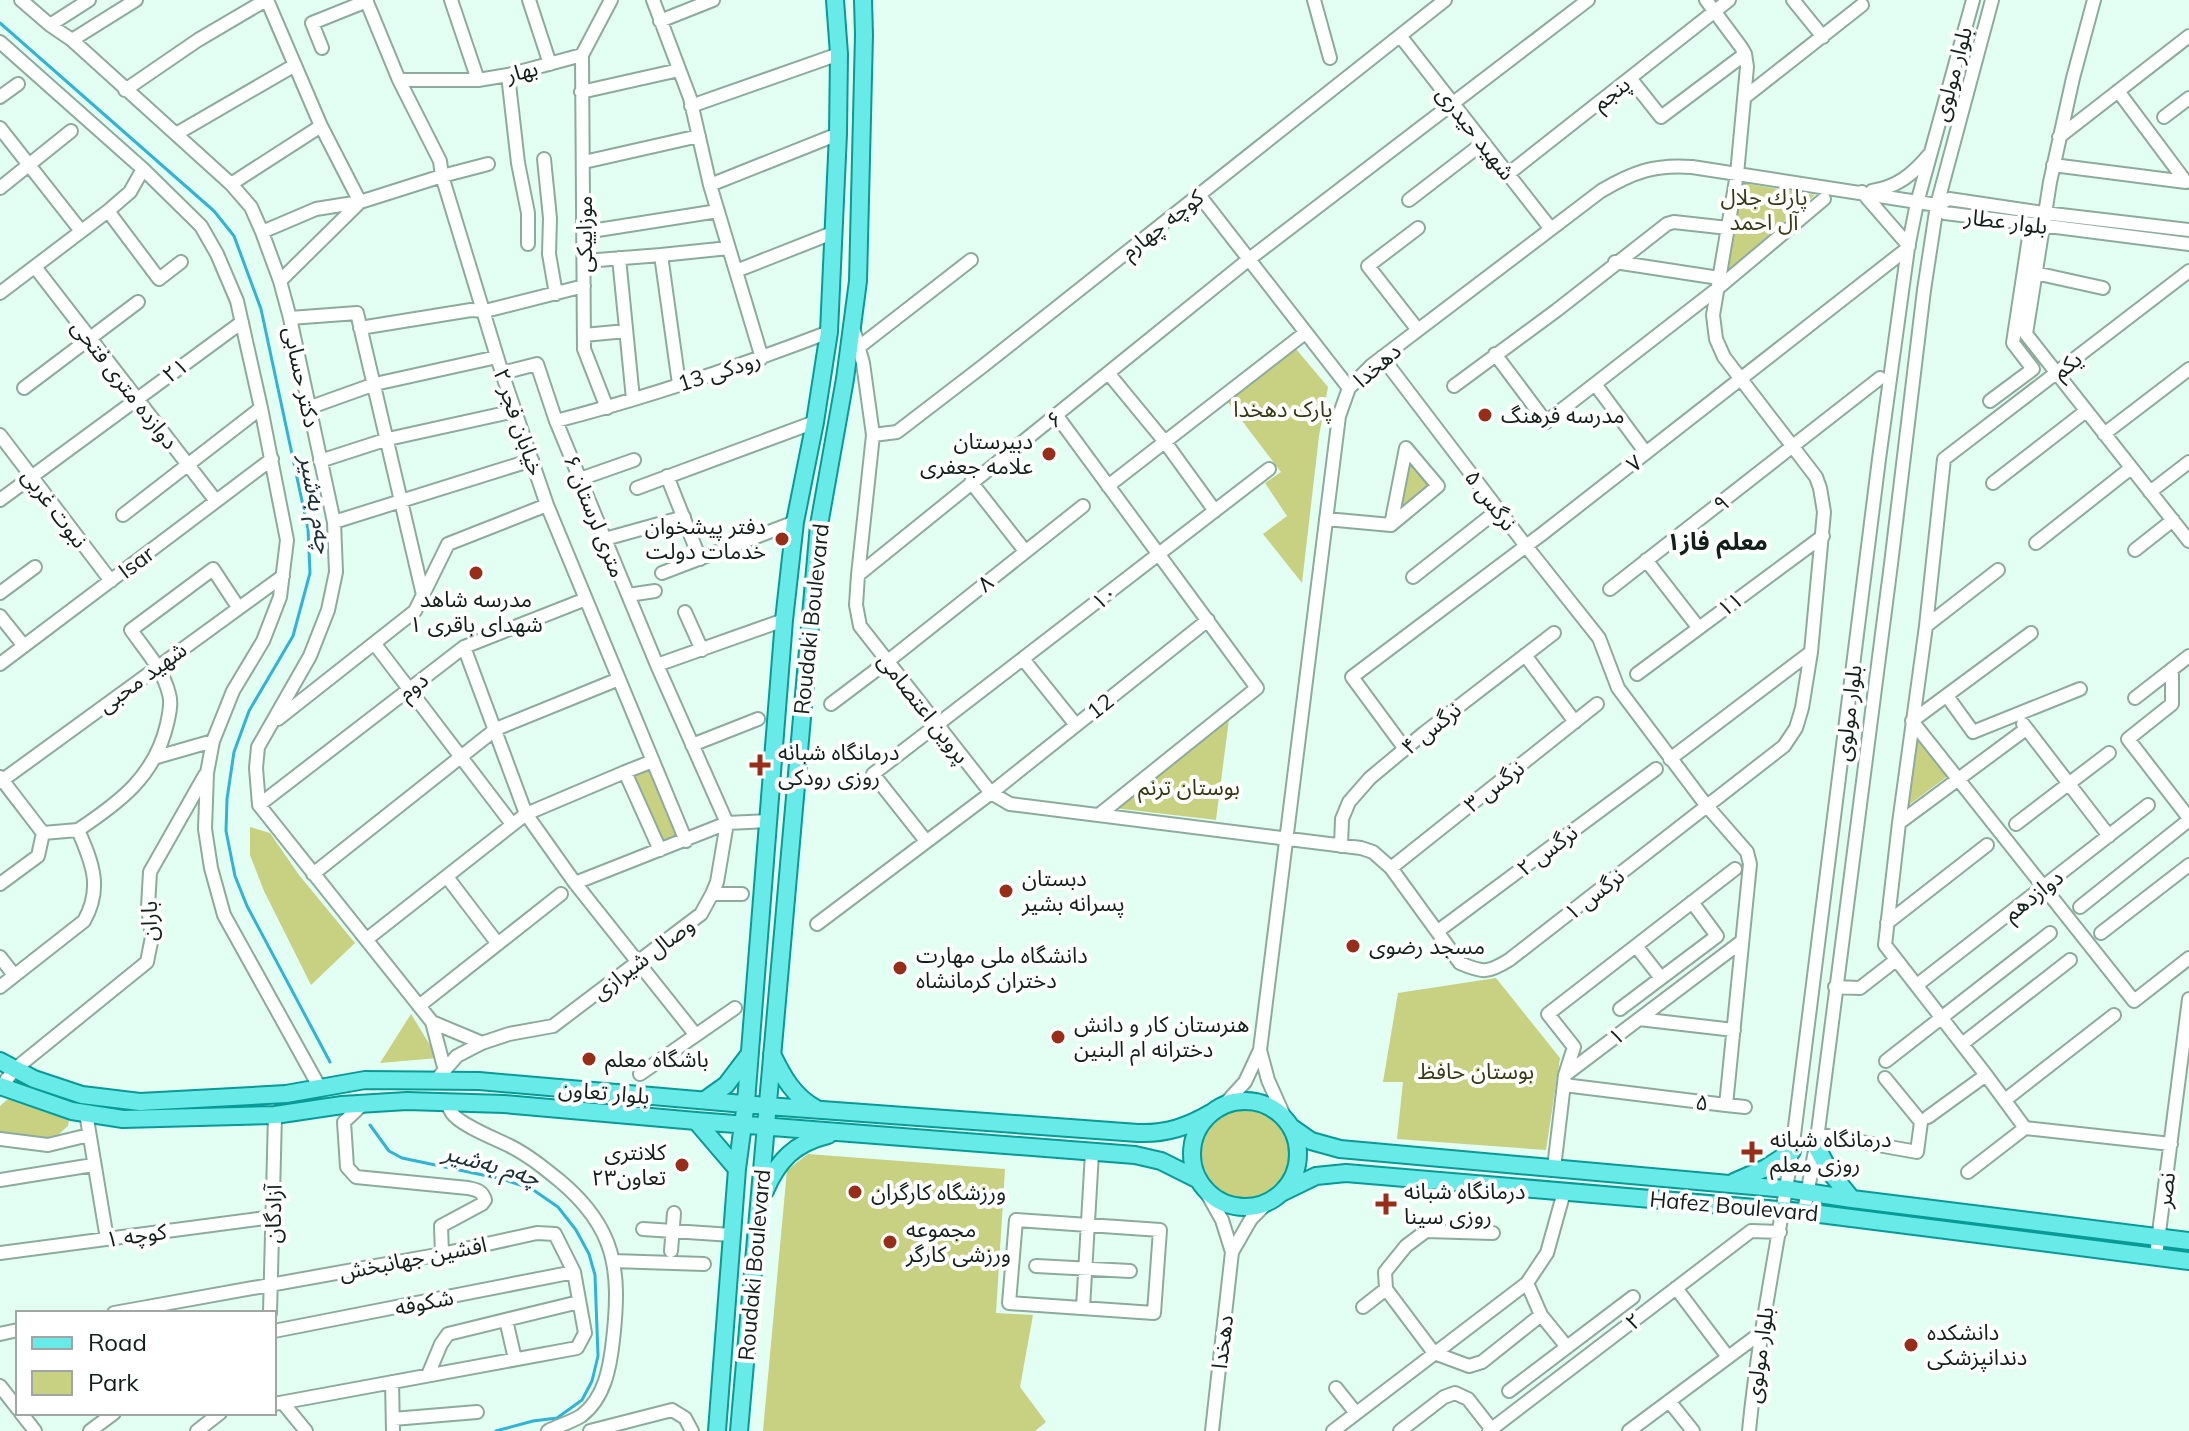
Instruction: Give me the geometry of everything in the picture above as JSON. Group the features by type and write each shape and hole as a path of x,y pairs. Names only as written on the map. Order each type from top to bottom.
{"main road":[{"name":"Roudaki Boulevard","path":"713,1429 746,1104 784,620 795,522 829,332 838,134 839,54 835,0"},
{"name":"Roudaki Boulevard","path":"739,1431 819,525 858,281 863,0"},
{"path":"795,522 819,525"},
{"path":"771,1051 793,1090 818,1110"},
{"path":"705,1100 726,1085 749,1055"},
{"name":"بلوار تعاون","path":"8,1065 34,1079 82,1095 140,1102 286,1094 365,1080 440,1076 767,1106 1152,1134 1180,1129 1218,1109"},
{"name":"بلوار تعاون","path":"1,1087 72,1111 123,1119 275,1115 407,1101 504,1104 1152,1158 1174,1166 1202,1184"},
{"path":"1239,1101 1260,1103 1274,1109 1288,1123 1298,1147 1298,1161 1290,1182 1275,1197 1248,1207 1234,1206 1215,1197 1202,1184 1193,1163 1193,1144 1199,1127 1218,1109 1239,1101"},
{"path":"696,1121 737,1169"},
{"name":"Hafez Boulevard","path":"1288,1123 1311,1141 1340,1149 1731,1183 2189,1241"},
{"path":"760,1204 774,1171 794,1149 816,1138 845,1132"},
{"path":"1816,1139 1830,1172 1852,1199"},
{"path":"1731,1183 1752,1175 1792,1151"},
{"name":"Hafez Boulevard","path":"1275,1197 1306,1179 1334,1173 1804,1212 2189,1261"}],"street":[{"name":"دکتر حسابی","path":"21,0 72,40 231,184 251,207 280,281 334,522 336,572 328,610 310,656 258,747 259,805"},
{"path":"50,25 89,0"},
{"path":"72,40 136,0"},
{"path":"125,90 198,40 266,0 321,126 360,202"},
{"path":"451,0 478,80"},
{"path":"529,0 550,64"},
{"path":"582,55 611,0"},
{"path":"653,0 691,106 710,185 762,358"},
{"path":"660,21 713,0"},
{"path":"1314,0 1330,58"},
{"name":"کوچه چهارم","path":"873,435 897,432 1445,0"},
{"name":"۶","path":"858,575 1248,260 1588,0"},
{"path":"1706,0 1745,54 1747,67 1737,174 1713,322 1716,339 1724,357 1794,447"},
{"name":"پنجم","path":"1508,174 1729,0"},
{"path":"1793,0 1823,37"},
{"name":"بلوار مولوی","path":"1749,1431 1755,1367 1792,1151 1908,247 1917,203 1973,0"},
{"name":"بلوار مولوی","path":"1804,1212 1937,205 1992,0"},
{"path":"1990,401 2033,369 2013,343 2039,221 2094,0"},
{"path":"322,48 312,23 366,1"},
{"name":"خیابان فجر ۲","path":"366,1 399,80 440,161 497,357 547,505 686,841"},
{"path":"1745,97 1862,5"},
{"path":"2059,137 2189,36"},
{"name":"شهید حیدری","path":"1401,37 1551,229"},
{"path":"0,42 143,169 201,226 237,301 287,540 280,597 263,641 233,691 213,741 207,773 205,829 211,868 224,915 320,1088"},
{"path":"691,106 839,54"},
{"path":"1630,78 1661,117 1745,54"},
{"name":"بهار","path":"399,80 478,80 582,55"},
{"name":"موزاییکی","path":"582,55 584,349 607,408"},
{"path":"176,134 295,65"},
{"path":"581,92 679,70"},
{"path":"508,75 518,163 528,213 528,244"},
{"path":"0,97 18,84"},
{"path":"2053,165 2186,182 2118,91"},
{"path":"2164,117 2189,98"},
{"path":"231,184 321,126"},
{"path":"0,128 81,231"},
{"path":"0,188 71,131"},
{"path":"710,185 838,134"},
{"path":"584,162 699,136"},
{"path":"1409,200 1483,143"},
{"path":"1862,192 1897,184 1931,153"},
{"path":"544,159 550,218 549,254 556,294"},
{"path":"262,232 316,209 360,202 488,164"},
{"name":"دهخدا","path":"1260,1050 1339,416 1349,388 1382,357 1601,191 1642,170 1678,166 1862,192 1917,203"},
{"path":"0,293 130,192 143,169"},
{"path":"1862,192 1908,247"},
{"path":"1199,195 1349,388"},
{"path":"1495,354 1546,422 1824,199"},
{"path":"280,281 360,202"},
{"name":"بلوار عطار","path":"1917,203 1937,205 1945,213 2189,230"},
{"path":"108,211 159,279 181,262"},
{"path":"585,232 718,211"},
{"path":"2039,221 2026,334 2189,541"},
{"name":"بلوار عطار","path":"2039,221 2189,244"},
{"path":"1454,386 1667,224 1674,222 1728,228"},
{"path":"1418,228 1368,266 1418,330"},
{"path":"736,271 835,232"},
{"name":"۷","path":"1526,546 1908,247"},
{"path":"585,261 729,248"},
{"path":"661,255 679,384"},
{"path":"619,258 633,399"},
{"path":"859,347 971,260"},
{"path":"1615,262 1718,283"},
{"name":"دوازده متری فتحی","path":"35,267 216,501"},
{"name":"یکم","path":"1926,626 1944,459 2189,271"},
{"path":"2035,273 2103,288"},
{"path":"360,328 471,310 485,311 584,286"},
{"path":"24,388 138,302"},
{"path":"290,318 357,313 423,595"},
{"name":"۲۱","path":"0,500 242,322"},
{"name":"پروین اعتصامی","path":"853,325 863,363 873,435 858,575 856,605 860,626 991,793"},
{"path":"584,335 626,331"},
{"name":"رودکی 13","path":"556,421 607,408 762,358 829,332"},
{"path":"1108,486 1305,333"},
{"path":"308,408 375,384 497,357"},
{"name":"نرگس ۵","path":"1382,357 1526,546 1352,677 1405,749"},
{"name":"۶ متری لرستان","path":"502,373 537,364 556,421 657,665"},
{"path":"2104,434 2189,369"},
{"path":"1109,374 1165,442 1215,511"},
{"name":"۹","path":"1610,589 1880,378"},
{"path":"1595,384 1646,453"},
{"path":"123,515 261,408"},
{"path":"320,461 388,439 515,411"},
{"path":"1993,483 2086,411"},
{"path":"1057,416 1257,688 1100,814"},
{"path":"637,488 815,422"},
{"name":"نبوت غربی","path":"0,435 111,581"},
{"name":"نرگس ۱","path":"1438,931 1460,963 1477,971 1492,971 1784,746 1796,728 1802,708 1823,536 1823,499 1816,477 1794,447"},
{"path":"1326,519 1391,525 1438,486 1406,448 1391,525"},
{"name":"Isar","path":"0,664 272,459"},
{"path":"334,522 532,460"},
{"path":"580,479 634,460"},
{"path":"2150,492 2189,462"},
{"path":"2036,543 2131,468"},
{"name":"۱۰","path":"926,841 873,774 1269,469"},
{"path":"667,476 700,559"},
{"path":"971,482 1025,551"},
{"path":"273,723 415,611 448,544 547,505"},
{"name":"۸","path":"831,704 1083,506"},
{"path":"1413,577 1498,510"},
{"path":"605,539 684,517"},
{"path":"2135,550 2173,520"},
{"path":"662,573 795,522"},
{"name":"۱۱","path":"1637,674 1823,536"},
{"name":"۵","path":"1526,546 1599,638 1618,688 1706,805 1747,852 1750,864 1726,1105 1565,1080"},
{"path":"1646,560 1698,627"},
{"path":"0,593 35,567"},
{"path":"43,833 78,830 121,798 142,778 157,757 169,717 171,698 157,666 131,630 213,569 238,607"},
{"path":"1998,570 1926,626 1885,945 2025,1128"},
{"name":"شهید محبی","path":"1,780 283,576"},
{"path":"628,595 655,591"},
{"name":"دوم","path":"259,805 464,647 586,599"},
{"path":"685,612 702,650"},
{"path":"0,616 24,646"},
{"path":"727,823 657,665 784,620"},
{"name":"12","path":"817,924 991,793 1208,620"},
{"name":"نرگس ۴","path":"1341,846 1342,819 1349,802 1370,778 1554,633"},
{"path":"1912,721 2031,633"},
{"path":"374,643 512,824"},
{"path":"464,647 526,814 575,883 695,1034"},
{"path":"1670,759 1811,652"},
{"path":"1525,655 1575,722"},
{"path":"2135,698 2189,656"},
{"path":"1023,659 1076,725"},
{"path":"2080,907 2189,819 2128,739 2172,704 2172,669"},
{"path":"313,874 496,729 619,679"},
{"path":"1947,696 1973,732 2080,689"},
{"name":"نرگس ۳","path":"1391,868 1597,704"},
{"path":"2016,716 2109,836"},
{"path":"692,745 758,719"},
{"path":"1912,721 2134,1001 2189,958"},
{"path":"1899,823 2026,729"},
{"path":"157,757 213,741"},
{"path":"2016,824 2109,753"},
{"path":"367,939 526,814 653,761"},
{"name":"نرگس ۲","path":"1438,931 1656,769"},
{"path":"625,772 660,850"},
{"name":"باران","path":"1,1087 8,1065 147,962 152,937 148,907 150,872 207,773"},
{"path":"1,780 43,833"},
{"path":"991,793 1010,804 1361,848 1373,852 1391,868 1438,931"},
{"path":"259,805 432,1022 482,1043"},
{"name":"دوازدهم","path":"1917,985 2148,805"},
{"path":"575,883 727,823 768,821"},
{"name":"وصال شیرازی","path":"440,1076 457,1056 482,1043 509,1034 553,1026 701,914 717,882 727,823"},
{"path":"0,987 77,928 90,911 93,865 78,830"},
{"path":"0,884 38,856 43,833"},
{"path":"1887,923 1987,845"},
{"path":"2101,933 2189,865"},
{"path":"1554,1168 1565,1080 1574,1047 1548,1014 1735,869"},
{"path":"1828,872 1850,874"},
{"path":"447,877 498,944"},
{"path":"419,1006 561,894"},
{"path":"712,894 742,894"},
{"path":"1620,1009 1717,936 1692,902"},
{"path":"1886,1061 2050,933"},
{"name":"۱","path":"1565,1080 1741,942"},
{"path":"1636,946 1661,978"},
{"path":"0,957 14,975"},
{"path":"1835,987 1860,988 1896,960"},
{"path":"1962,1044 2070,960"},
{"name":"نصر","path":"2156,1256 2189,999"},
{"path":"640,1074 735,1008"},
{"path":"2005,1100 2114,1015"},
{"path":"1639,1019 1734,1030"},
{"path":"432,1022 440,1076"},
{"path":"1218,1109 1245,1082 1260,1050"},
{"path":"1260,1050 1268,1080 1288,1123"},
{"path":"1928,1117 1986,1075"},
{"path":"1816,1139 1917,1152 1921,1122 1885,1078"},
{"path":"447,1102 453,1116 513,1147 570,1190 593,1215 607,1239 616,1280 616,1319 606,1380 596,1402 580,1416 548,1431"},
{"path":"363,1104 344,1122 347,1167 356,1177 468,1188 481,1191 484,1195 482,1204 441,1226 442,1254"},
{"path":"1726,1105 1745,1107"},
{"path":"86,1113 107,1239"},
{"path":"2175,1113 2189,1114"},
{"name":"آزادگان","path":"270,1311 275,1115"},
{"path":"1968,1172 2025,1128 2171,1144"},
{"path":"0,1139 48,1145 89,1135"},
{"path":"1083,1308 1092,1153"},
{"path":"0,1180 93,1165"},
{"path":"1202,1184 1222,1220 1232,1252"},
{"path":"1333,1431 1527,1283 1547,1253 1564,1192"},
{"path":"1232,1252 1251,1219 1275,1197"},
{"path":"671,1251 674,1213"},
{"name":"کوچه ۱","path":"0,1253 273,1217"},
{"path":"1016,1220 1087,1224 1160,1230 1154,1313 1009,1303 1016,1220"},
{"path":"643,1229 732,1235"},
{"path":"1493,1233 1426,1231 1406,1246 1385,1272 1386,1289 1434,1353 1469,1366 1482,1362 1541,1315"},
{"name":"۲","path":"1492,1430 1751,1231 1780,1232"},
{"name":"افشین جهانبخش","path":"272,1285 537,1233 555,1234 574,1272"},
{"name":"دهخدا","path":"1212,1431 1232,1252"},
{"path":"613,1261 704,1264"},
{"path":"1036,1266 1130,1271"},
{"path":"278,1403 577,1348 585,1333 574,1272"},
{"name":"شکوفه","path":"276,1331 574,1272"},
{"path":"1527,1283 1541,1315 1567,1347"},
{"path":"125,1311 272,1285"},
{"path":"1676,1288 1728,1357"},
{"path":"1363,1307 1386,1289"},
{"path":"1509,1391 1633,1297"},
{"path":"428,1375 448,1334 579,1302"},
{"path":"506,1320 515,1359"},
{"path":"1629,1431 1762,1332"},
{"path":"392,1382 392,1427 477,1412"},
{"path":"0,1386 16,1406"},
{"path":"1336,1388 1356,1413"},
{"path":"1400,1431 1444,1397 1455,1393 1468,1399 1492,1430"},
{"path":"1669,1401 1693,1431"},
{"path":"278,1403 306,1431"},
{"path":"590,1431 672,1410 685,1418 692,1431"},
{"path":"90,1431 111,1415"},
{"path":"197,1431 220,1415"}],"green space":[{"name":"پارك جلال آل احمد","path":"1743,183 1815,195 1726,272"},
{"name":"پارک دهخدا","path":"1296,349 1328,387 1319,436 1302,583 1263,534 1287,516 1265,483 1281,472 1227,401"},
{"path":"1409,456 1433,485 1397,516"},
{"name":"بوستان ترنم","path":"1229,719 1216,820 1114,808"},
{"path":"1916,734 1948,776 1906,807"},
{"path":"651,766 680,839 662,846 632,774"},
{"path":"250,827 270,833 299,875 355,943 311,985 264,891 250,855"},
{"name":"بوستان حافظ","path":"1496,978 1560,1058 1546,1150 1397,1139 1403,1082 1383,1082 1398,993"},
{"path":"411,1014 438,1058 380,1063"},
{"path":"8,1099 69,1120 68,1126 48,1144 0,1137 0,1106"},
{"path":"1246,1110 1263,1113 1277,1123 1287,1137 1290,1154 1287,1171 1277,1185 1263,1195 1246,1198 1229,1195 1215,1185 1205,1171 1202,1154 1205,1137 1215,1123 1229,1113"},
{"name":"مجموعه ورزشی کارگر","path":"808,1154 1005,1169 996,1313 1033,1315 1020,1387 1046,1422 1035,1431 763,1431 787,1170"}],"waterway":[{"name":"چەم بەشیر","path":"0,23 214,211 234,236 261,309 308,529 310,573 293,636 249,711 234,752 226,831 235,876 247,906 330,1062"},
{"name":"چەم بەشیر","path":"370,1125 389,1151 402,1158 502,1179 532,1189 558,1207 589,1254 595,1275 598,1356 592,1381 582,1400 557,1418 496,1431"}],"place":[{"name":"مدرسه فرهنگ","path":"1485,415"},
{"name":"دبیرستان علامه جعفری","path":"1049,454"},
{"name":"دفتر پیشخوان خدمات دولت","path":"782,539"},
{"name":"مدرسه شاهد شهدای باقری ۱","path":"476,573"},
{"name":"درمانگاه شبانه روزی رودکی","path":"760,765"},
{"name":"دبستان پسرانه بشير","path":"1006,891"},
{"name":"مسجد رضوی","path":"1353,946"},
{"name":"دانشگاه ملی مهارت دختران کرمانشاه","path":"900,968"},
{"name":"هنرستان کار و دانش دخترانه ام البنین","path":"1058,1037"},
{"name":"باشگاه معلم","path":"589,1059"},
{"name":"درمانگاه شبانه روزی معلم","path":"1752,1152"},
{"name":"کلانتری ۲۳تعاون","path":"682,1165"},
{"name":"ورزشگاه کارگران","path":"855,1192"},
{"name":"درمانگاه شبانه روزی سینا","path":"1386,1204"},
{"name":"مجموعه ورزشی کارگر","path":"890,1242"},
{"name":"دانشکده دندانپزشکی","path":"1911,1345"}],"district":[{"name":"معلم فاز۱","path":"1717,541"}]}
